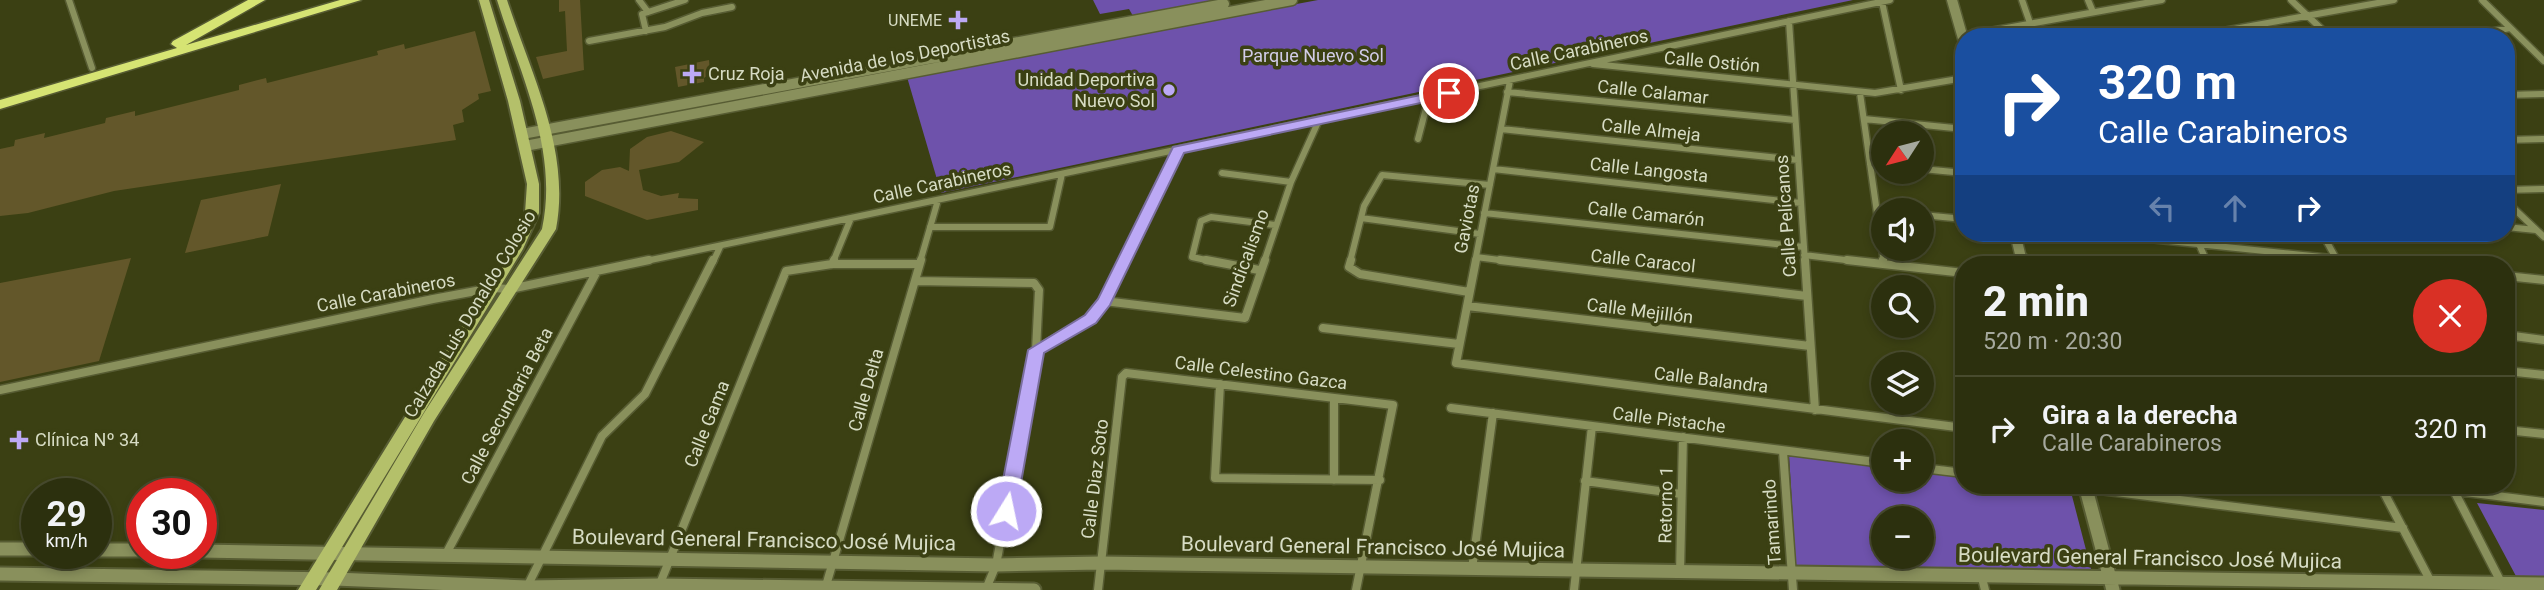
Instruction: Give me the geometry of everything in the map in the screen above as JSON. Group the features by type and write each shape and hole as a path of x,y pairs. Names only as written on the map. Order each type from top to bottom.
{"main road":[{"path":"178,44 241,4 258,0"},
{"path":"0,105 355,0"},
{"name":"Calzada Luis Donaldo Colosio","path":"310,584 526,233 532,213 535,198 524,140 484,0"},
{"name":"Calzada Luis Donaldo Colosio","path":"331,584 429,417 549,229 554,213 556,177 502,0"},
{"path":"0,95 326,1"},
{"path":"298,17 291,15 326,1"},
{"path":"490,21 500,20 509,26"},
{"path":"205,36 238,32 234,36"}],"street":[{"path":"69,0 93,68"},
{"path":"639,0 649,12"},
{"path":"646,31 642,14 685,0"},
{"name":"Avenida de los Deportistas","path":"1084,35 1248,0"},
{"name":"Avenida de los Deportistas","path":"524,140 1256,3 1292,0"},
{"path":"1952,0 1960,28"},
{"path":"2022,0 2030,23"},
{"path":"2088,0 2093,12"},
{"path":"2009,28 2162,0"},
{"path":"2291,0 2321,28"},
{"path":"2248,28 2363,2 2394,0"},
{"path":"2482,0 2510,28"},
{"path":"1886,1 1901,90"},
{"name":"Calle Carabineros","path":"0,390 492,288 510,289 596,273 1886,1"},
{"path":"589,41 646,31 732,7"},
{"name":"Calle Pelícanos","path":"1789,21 1815,410"},
{"path":"2515,33 2544,61"},
{"name":"Calle Ostión","path":"1586,64 1860,93 1901,90 1955,80"},
{"name":"Gaviotas","path":"1455,363 1510,81"},
{"name":"Calle Calamar","path":"1507,92 1795,120"},
{"path":"1860,93 1877,198"},
{"path":"2515,95 2544,94"},
{"path":"1418,139 1429,97"},
{"path":"1864,119 1955,127"},
{"name":"Sindicalismo","path":"1104,302 1242,319 1291,182 1320,120"},
{"name":"Calle Almeja","path":"1500,128 1798,160"},
{"path":"2515,140 2544,139"},
{"path":"1036,350 1090,319 1104,302 1178,150"},
{"name":"Calle Langosta","path":"1493,169 1801,203"},
{"path":"1934,170 1955,172"},
{"path":"1222,173 1291,182"},
{"path":"930,227 1050,227 1062,174"},
{"path":"1469,292 1353,272 1349,267 1361,218 1376,181 1382,175 1490,185"},
{"path":"2515,190 2544,189"},
{"name":"Calle Delta","path":"825,589 938,200"},
{"path":"2515,210 2544,237"},
{"name":"Calle Camarón","path":"1484,213 1955,272"},
{"path":"1934,216 1955,218"},
{"path":"1259,270 1192,257 1201,220 1211,217 1275,225"},
{"path":"851,218 832,264 919,264"},
{"path":"1361,218 1480,234"},
{"path":"2515,228 2536,230"},
{"path":"2180,242 2296,256"},
{"path":"2199,244 2204,256"},
{"path":"526,588 602,436 612,421 640,402 645,394 720,247"},
{"name":"Calle Caracol","path":"1476,257 1807,296"},
{"name":"Calle Gama","path":"658,587 786,271 832,264"},
{"name":"Calle Secundaria Beta","path":"446,554 596,273"},
{"path":"2515,277 2544,280"},
{"path":"915,281 1038,286 1036,350 996,565 986,589"},
{"name":"Calle Mejillón","path":"1467,306 1810,346"},
{"path":"1323,328 1459,344"},
{"path":"2515,336 2544,340"},
{"name":"Calle Balandra","path":"1455,363 1955,427"},
{"path":"2515,372 2544,375"},
{"name":"Calle Celestino Gazca","path":"1126,373 1393,405 1380,480"},
{"name":"Calle Diaz Soto","path":"1098,590 1122,377 1126,373"},
{"path":"1220,384 1215,478 1380,480 1356,590"},
{"path":"1334,480 1335,398"},
{"name":"Calle Pistache","path":"1451,408 1871,462"},
{"path":"1472,570 1493,413"},
{"path":"1574,590 1592,426"},
{"path":"2515,431 2544,434"},
{"name":"Retorno 1","path":"1680,573 1683,437"},
{"name":"Tamarindo","path":"1783,451 1793,582"},
{"path":"1934,469 1955,472"},
{"path":"1585,481 1681,494"},
{"path":"2088,494 2111,583"},
{"path":"2146,494 2403,528"},
{"path":"2385,494 2431,583"},
{"path":"2456,494 2504,587"},
{"path":"2492,494 2544,502"},
{"path":"0,549 21,549"},
{"name":"Boulevard General Francisco José Mujica","path":"217,551 996,565 1101,563 1680,573 1793,582 2379,586 2431,583 2504,587 2544,584"},
{"path":"168,576 173,569"},
{"path":"0,574 168,576 426,587 1034,590"}],"green space":[{"path":"1093,0 1215,1 1133,16 1129,9 1100,14"},
{"name":"Unidad Deportiva Nuevo Sol","path":"1318,0 1853,0 941,193 907,77"},
{"path":"1789,455 1871,465 1871,492 1934,492 1934,474 1955,477 1955,494 2072,494 2091,569 1934,569 1934,506 1871,506 1871,569 1796,569"},
{"path":"2477,503 2544,510 2544,577 2517,578"}],"building":[{"path":"559,0 580,0 584,70 543,79 536,57 567,51 565,11 559,12"},
{"path":"475,31 491,91 478,94 479,99 462,110 464,122 453,125 456,140 114,191 28,213 0,216 0,149 14,146 15,140 45,133 44,138 105,123 106,118 135,111 135,116 239,90 239,85 266,78 267,83 378,55 377,51 404,44 405,49"},
{"name":"Cruz Roja","path":"709,60 710,73 704,78 704,82 678,87 675,67"},
{"path":"671,131 704,142 679,162 639,170 643,190 661,196 679,193 678,198 698,199 698,210 647,220 585,196 585,182 602,170 620,167 629,171 630,149 647,137"},
{"path":"281,184 268,236 185,253 201,200"},
{"path":"131,258 99,361 0,382 0,283"}],"place":[{"name":"UNEME","path":"958,20"},
{"name":"Cruz Roja","path":"692,74"},
{"name":"Unidad Deportiva Nuevo Sol","path":"1169,90"},
{"name":"Clínica Nº 34","path":"19,440"}],"route":[{"path":"1006,511 1036,350 1090,319 1104,302 1134,235 1178,150 1449,93"}],"park label":[{"name":"Parque Nuevo Sol","path":"1313,56"}]}
